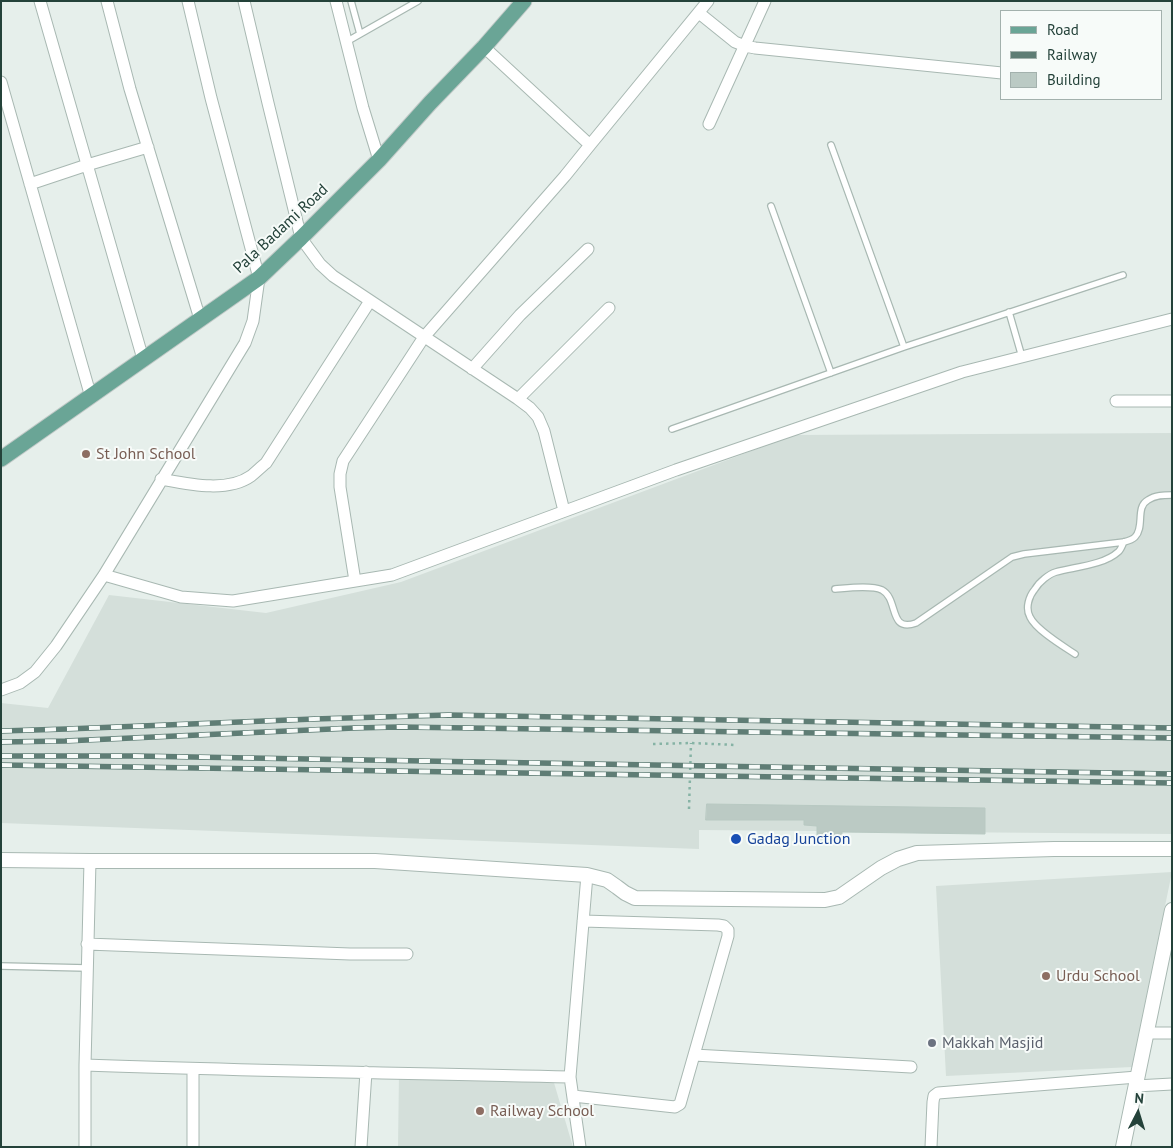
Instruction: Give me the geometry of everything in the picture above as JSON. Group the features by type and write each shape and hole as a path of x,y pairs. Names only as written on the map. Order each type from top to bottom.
{"main road":[{"name":"Pala Badami Road","path":"1,459 259,278 379,160 524,1"}],"street":[{"path":"40,1 143,359"},
{"path":"107,1 130,89 200,319"},
{"path":"1,690 20,684 36,672 56,646 104,575 245,343 253,320 259,278 211,98 188,1"},
{"path":"244,1 301,238 320,264 333,276 518,399 538,416 544,431 564,511"},
{"path":"336,1 362,108 379,160"},
{"path":"355,581 340,487 343,461 424,337 566,176 708,1"},
{"path":"710,124 765,1"},
{"path":"699,13 735,42 745,46 768,50 1000,73"},
{"path":"484,47 590,145"},
{"path":"1,82 91,397"},
{"path":"30,184 148,147"},
{"path":"472,369 520,315 588,249"},
{"path":"161,479 192,485 212,486 235,484 250,477 266,463 370,301"},
{"path":"518,399 609,308"},
{"path":"104,575 181,597 233,601 392,575 676,470 962,372 1172,319"},
{"path":"1116,401 1172,401"},
{"path":"1,860 90,862 374,861 587,875 607,880 624,893 635,898 825,900 839,897 881,868 898,859 917,853 1054,849 1172,849"},
{"path":"85,1147 87,944 90,862"},
{"path":"580,1147 570,1076 587,875"},
{"path":"1123,1147 1146,1033 1169,935 1172,910"},
{"path":"573,1096 675,1107 680,1104 728,936 728,930 724,926 718,925 584,921"},
{"path":"87,944 340,954 407,954"},
{"path":"1146,1033 1172,1033"},
{"path":"694,1055 911,1067"},
{"path":"85,1065 193,1069 570,1076"},
{"path":"193,1069 193,1147"},
{"path":"361,1147 366,1072"},
{"path":"931,1147 933,1102 934,1096 938,1093 1136,1082 1172,1084"}],"lane":[{"path":"351,1 360,34"},
{"path":"346,42 418,1"},
{"path":"831,145 904,347"},
{"path":"772,206 831,372"},
{"path":"672,429 904,347 1123,275"},
{"path":"1009,312 1022,357"},
{"path":"835,589 880,589 888,594 896,619 902,624 909,626 916,624 1012,557 1124,542 1135,538 1140,529 1141,509 1146,501 1155,496 1172,494"},
{"path":"1075,654 1035,624 1030,617 1028,608 1030,595 1038,585 1054,573 1108,558 1118,552 1124,542"},
{"path":"1,966 87,968"}],"path":[{"path":"689,809 691,743"},
{"path":"653,744 736,745"}],"shaded area":[{"path":"1172,433 1172,834 699,830 699,849 1,823 1,703 48,708 109,595 266,613 401,582 794,435"},
{"name":"Urdu School","path":"1172,872 1132,1067 946,1076 936,886"},
{"name":"Railway School","path":"399,1073 552,1076 573,1147 398,1147"}],"building":[{"path":"707,804 985,808 985,834 842,832 842,839 817,839 817,826 804,825 804,820 706,820"}],"railway":[{"path":"1,731 448,715 1172,728"},
{"path":"1,742 399,727 1172,738"},
{"path":"1,756 135,756 1172,774"},
{"path":"1,765 1172,783"}],"place":[{"name":"St John School","path":"86,454"},
{"name":"Gadag Junction","path":"736,839"},
{"name":"Urdu School","path":"1046,976"},
{"name":"Makkah Masjid","path":"932,1043"},
{"name":"Railway School","path":"480,1111"}]}
